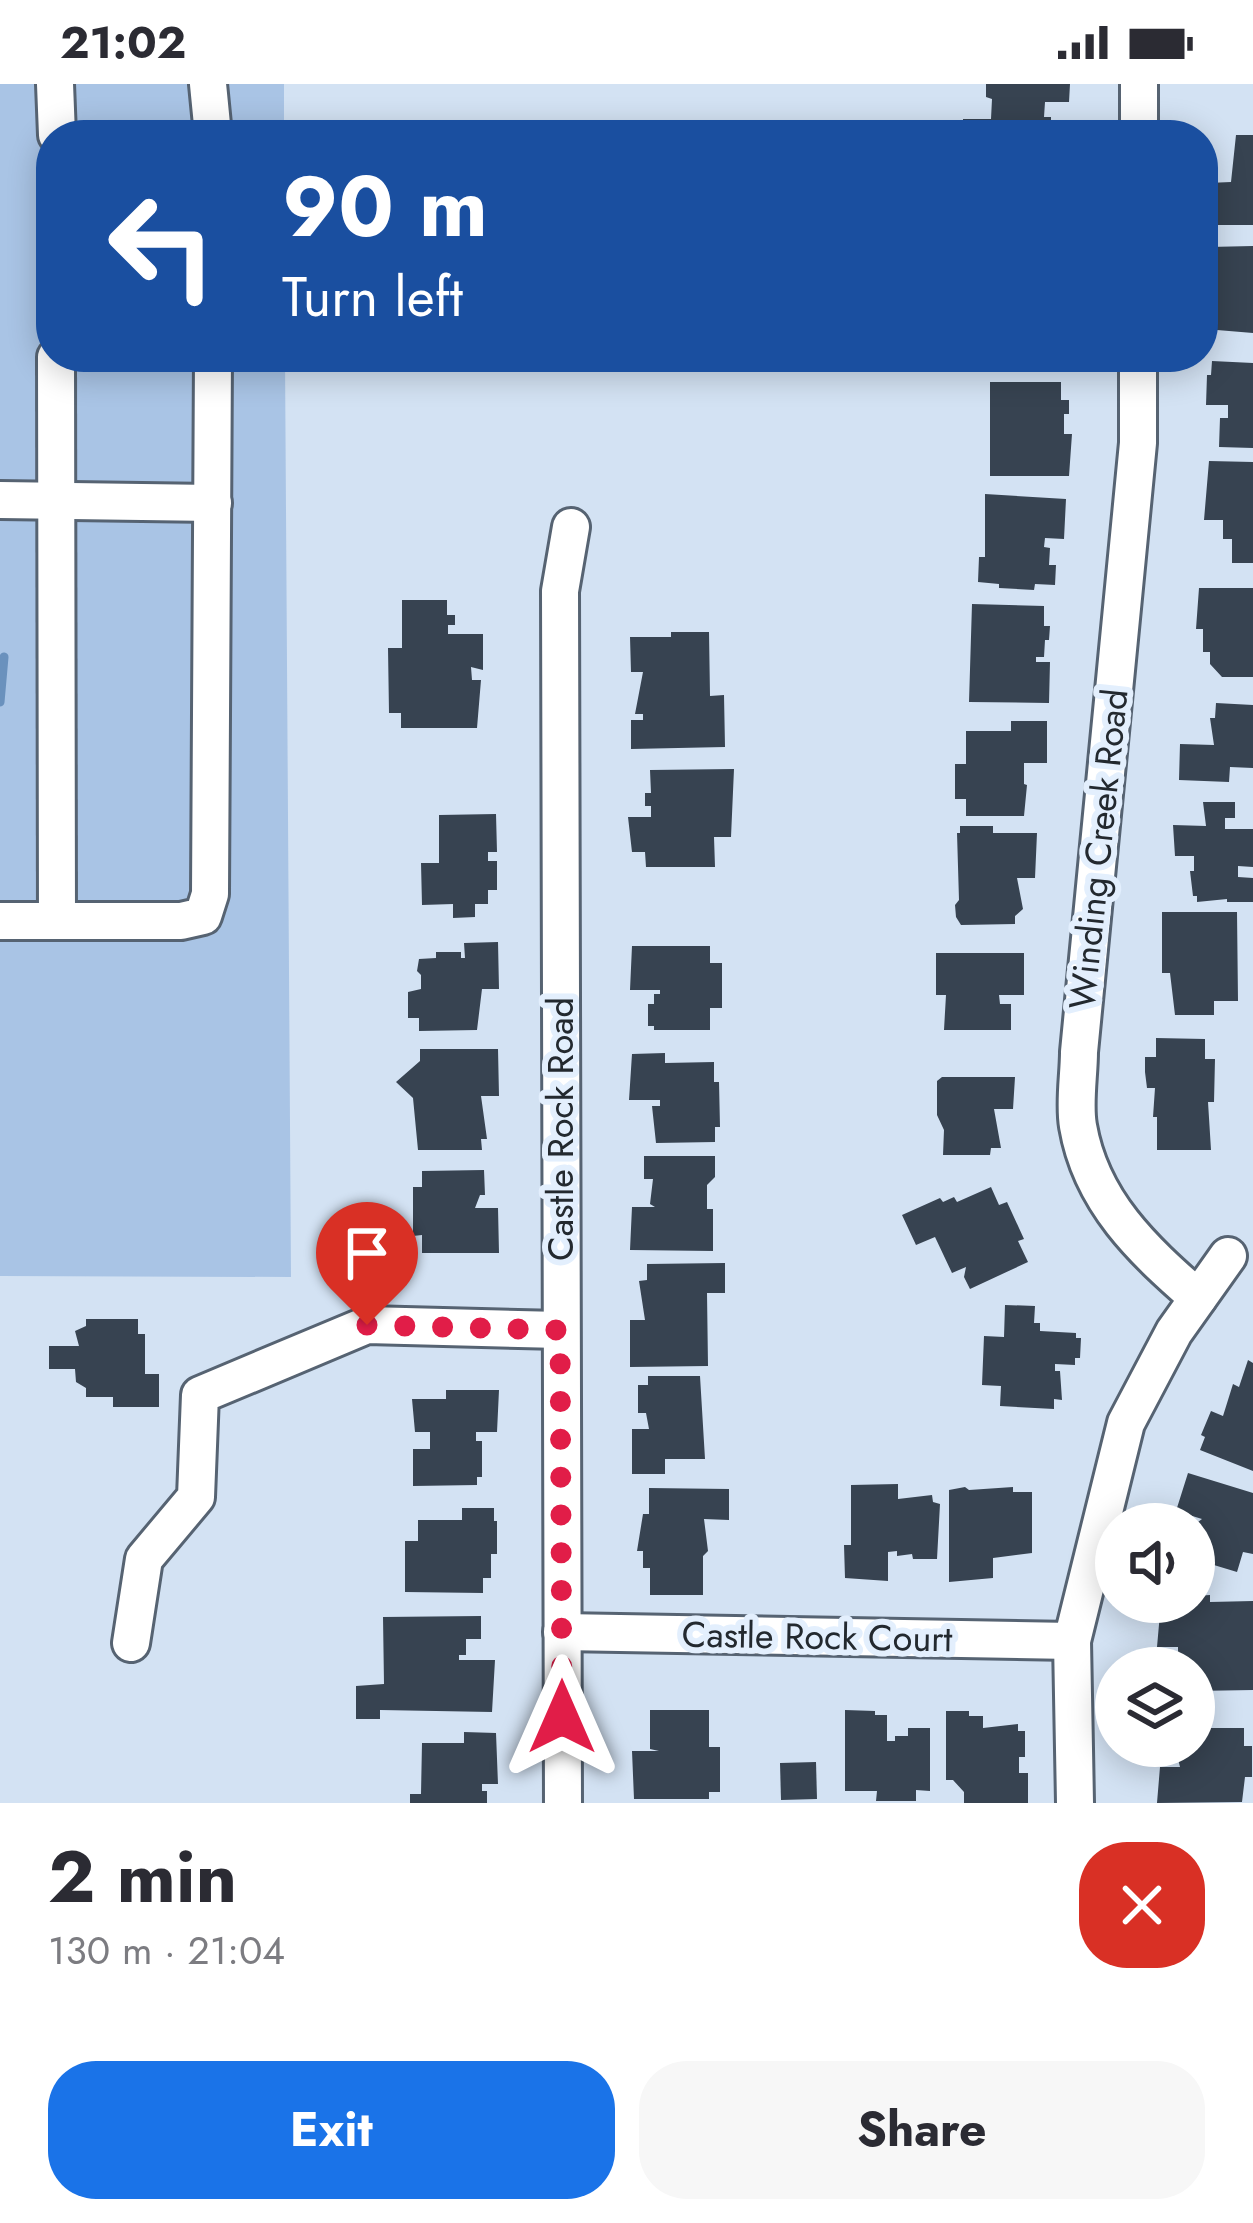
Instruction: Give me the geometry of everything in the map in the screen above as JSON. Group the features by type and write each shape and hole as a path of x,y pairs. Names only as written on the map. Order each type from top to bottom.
{"street":[{"path":"55,84 56,120"},
{"path":"208,84 212,120"},
{"path":"1139,84 1139,120"},
{"path":"56,372 57,921"},
{"path":"0,921 181,921 203,916 210,894 213,372"},
{"name":"Winding Creek Road","path":"1138,372 1138,443 1078,1052 1078,1126 1103,1199 1144,1252 1198,1298"},
{"path":"0,500 213,502"},
{"name":"Castle Rock Road","path":"562,1803 560,591 572,527"},
{"path":"1075,1803 1072,1641 1126,1423 1174,1331 1228,1256"},
{"path":"131,1643 144,1559 196,1497 200,1395 367,1325 560,1330"},
{"name":"Castle Rock Court","path":"562,1632 1072,1641"}],"shaded area":[{"path":"0,84 284,84 284,120 36,120 36,372 285,372 291,1277 0,1276"}],"building":[{"path":"986,84 1070,84 1069,102 1045,102 1044,117 1051,120 963,120 991,119 992,99 986,97"},
{"path":"1236,135 1253,135 1253,225 1218,225 1218,183 1231,182"},
{"path":"1253,246 1253,333 1218,330 1218,247"},
{"path":"1218,361 1253,363 1253,448 1219,447 1220,418 1228,418 1228,405 1206,405 1207,375 1218,372"},
{"path":"990,382 1061,382 1061,400 1069,400 1064,434 1072,434 1069,476 990,476"},
{"path":"1209,461 1253,462 1253,563 1232,563 1232,539 1223,539 1223,520 1204,520"},
{"path":"985,494 1066,499 1064,539 1045,538 1049,565 1056,565 1055,585 1035,584 1034,590 978,582 979,557 985,557"},
{"path":"1199,588 1253,588 1253,677 1222,677 1210,664 1210,652 1203,652 1203,629 1196,629"},
{"path":"402,600 447,600 447,615 455,615 448,634 483,634 483,670 471,667 472,680 481,680 477,728 401,728 401,713 389,713 388,648 402,648"},
{"path":"972,604 1044,606 1049,640 1045,640 1044,657 1036,657 1036,662 1050,662 1049,703 969,702"},
{"path":"671,632 709,632 710,696 724,695 725,747 631,749 631,720 643,720 643,714 635,714 643,672 631,672 630,637 671,637"},
{"path":"1216,703 1253,705 1253,768 1230,767 1229,782 1179,780 1180,744 1214,745 1210,718 1215,718"},
{"path":"1011,721 1047,721 1047,763 1024,763 1024,816 966,816 966,799 955,799 955,764 966,764 966,731 1011,731"},
{"path":"734,769 731,837 714,837 715,867 646,867 645,852 632,852 628,817 651,817 651,806 645,806 645,793 651,793 650,770"},
{"path":"1203,802 1235,802 1235,818 1225,818 1225,829 1253,829 1253,867 1238,866 1238,877 1253,878 1253,902 1197,902 1193,896 1190,871 1194,871 1194,856 1175,856 1173,825 1206,826"},
{"path":"496,814 497,852 488,852 488,861 497,861 497,890 488,890 488,904 475,904 475,917 453,918 453,904 422,905 421,863 439,863 439,815"},
{"path":"960,826 993,826 993,833 1037,833 1035,878 1017,878 1023,909 1015,916 1015,924 961,925 956,917"},
{"path":"1162,912 1237,912 1238,1001 1214,1001 1214,1015 1175,1015 1170,973 1162,973"},
{"path":"498,942 499,989 482,989 477,1030 419,1031 419,1018 408,1018 408,992 421,989 419,959 436,958 436,952 461,952 465,958 464,943"},
{"path":"632,946 710,946 710,963 722,963 722,1008 710,1008 710,1030 654,1030 648,1026 648,1004 654,1004 654,994 660,990 630,990"},
{"path":"936,953 1024,953 1024,995 999,995 1000,1004 1011,1004 1011,1030 944,1030 946,995 936,995"},
{"path":"1156,1038 1205,1039 1205,1059 1215,1059 1214,1102 1208,1102 1211,1150 1157,1150 1155,1088 1147,1088 1145,1072 1145,1057 1156,1057"},
{"path":"420,1049 498,1049 499,1096 481,1096 487,1139 481,1139 482,1150 418,1150 413,1098 396,1082 420,1061"},
{"path":"665,1053 665,1063 714,1062 720,1127 715,1127 715,1142 656,1143 652,1106 660,1106 660,1100 629,1100 632,1054"},
{"path":"942,1077 1015,1077 1013,1109 994,1109 1001,1148 991,1148 990,1155 943,1155 944,1130 937,1115 937,1081"},
{"path":"644,1156 715,1156 715,1177 707,1185 707,1209 713,1209 713,1251 630,1250 632,1207 655,1207 650,1204 653,1179 644,1179"},
{"path":"484,1170 485,1195 480,1195 475,1208 498,1208 499,1253 422,1253 422,1235 413,1236 413,1187 422,1187 422,1171"},
{"path":"991,1187 999,1205 1007,1202 1024,1239 1018,1241 1028,1262 970,1289 964,1277 966,1267 952,1273 935,1237 916,1245 902,1215 940,1198 943,1202 954,1197 957,1202"},
{"path":"725,1263 725,1293 707,1293 708,1366 630,1367 630,1320 645,1320 639,1281 647,1280 647,1264"},
{"path":"1005,1305 1035,1306 1034,1323 1040,1323 1040,1331 1076,1333 1081,1338 1075,1365 1055,1364 1062,1400 1054,1399 1054,1409 1000,1406 1001,1386 982,1385 984,1336 1004,1337"},
{"path":"86,1319 138,1319 138,1334 145,1334 145,1374 159,1374 159,1407 113,1407 113,1397 86,1397 86,1388 76,1382 75,1369 49,1369 49,1346 79,1346 75,1331 86,1326"},
{"path":"1248,1360 1253,1363 1253,1471 1200,1450 1211,1411 1223,1416 1233,1384 1239,1387"},
{"path":"648,1376 700,1376 705,1459 665,1459 665,1474 632,1474 632,1429 649,1429 646,1413 638,1413 638,1385 648,1385"},
{"path":"446,1390 499,1390 497,1432 476,1432 476,1441 482,1441 482,1477 477,1477 477,1485 413,1486 413,1449 430,1449 430,1432 415,1432 412,1399 446,1399"},
{"path":"1188,1473 1253,1493 1253,1554 1243,1552 1237,1572 1215,1565 1215,1503 1179,1503"},
{"path":"898,1484 898,1499 932,1495 933,1502 940,1504 937,1559 888,1552 888,1581 845,1578 844,1545 851,1545 851,1485"},
{"path":"649,1488 729,1489 729,1520 704,1519 708,1551 703,1556 703,1595 650,1595 650,1568 643,1568 643,1551 637,1551 643,1514 649,1514"},
{"path":"949,1490 1032,1492 1032,1553 993,1558 993,1578 949,1582"},
{"path":"462,1508 494,1508 497,1554 491,1554 491,1578 483,1578 483,1593 405,1592 405,1541 418,1541 418,1520 462,1520"},
{"path":"1253,1601 1253,1690 1215,1691 1215,1647 1157,1647 1159,1623 1215,1623 1215,1602"},
{"path":"481,1616 481,1639 466,1639 466,1655 459,1655 459,1660 495,1660 492,1712 380,1710 380,1719 356,1719 356,1686 384,1684 383,1617"},
{"path":"650,1710 709,1710 709,1747 720,1747 720,1792 709,1792 709,1799 634,1799 632,1751 659,1751 650,1749"},
{"path":"845,1710 887,1715 887,1741 908,1736 908,1728 930,1728 930,1791 916,1790 916,1801 876,1801 877,1791 845,1791"},
{"path":"946,1711 983,1716 983,1728 1018,1724 1018,1731 1025,1731 1025,1757 1019,1757 1019,1773 1028,1773 1028,1803 964,1803 964,1792 953,1780 946,1780"},
{"path":"1215,1728 1244,1728 1244,1746 1252,1746 1252,1777 1245,1777 1242,1802 1157,1803 1160,1767 1215,1767"},
{"path":"464,1732 496,1733 498,1784 482,1784 487,1803 410,1803 410,1794 421,1794 422,1743 464,1743"},
{"path":"816,1762 817,1799 781,1800 780,1763"}],"waterway":[{"path":"0,702 4,657"}],"route":[{"path":"367,1325 560,1330 562,1717"}]}
